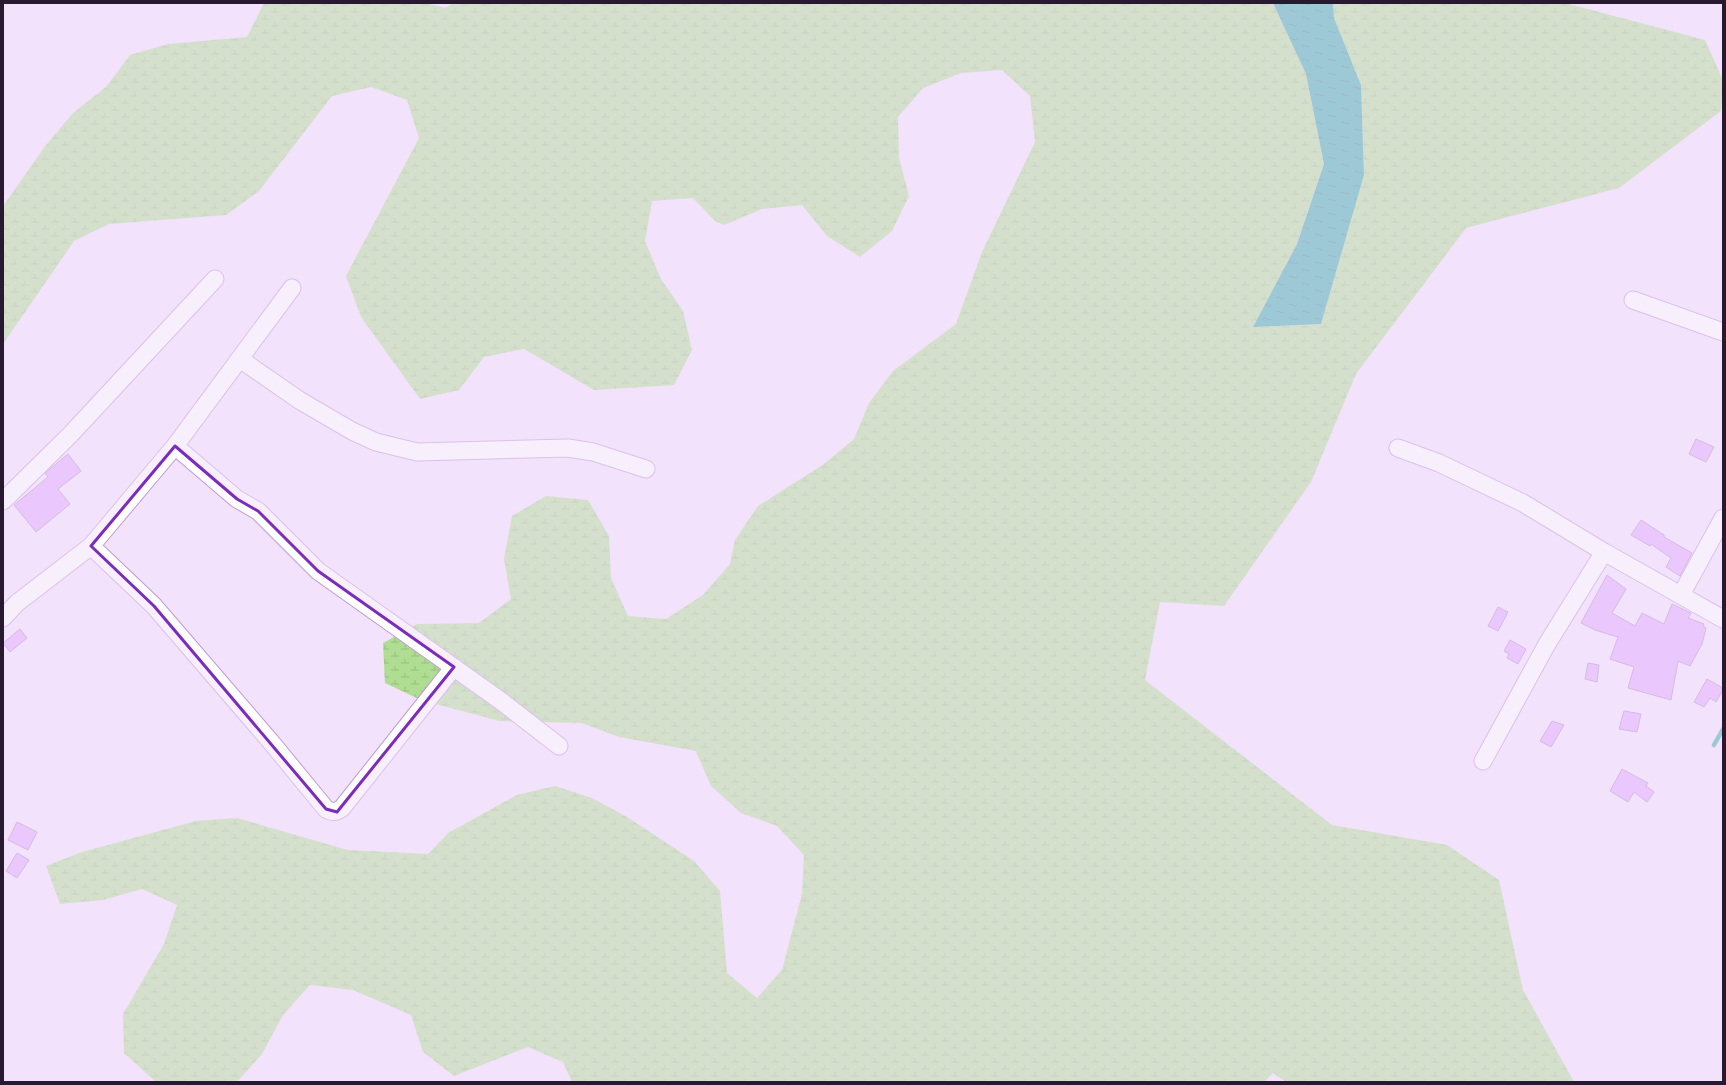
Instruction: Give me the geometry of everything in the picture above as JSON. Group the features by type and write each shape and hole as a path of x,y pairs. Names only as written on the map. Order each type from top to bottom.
{"street":[{"path":"3,501 70,435 216,279"},
{"path":"3,618 10,602 91,546 175,446 292,288"},
{"path":"1633,300 1723,332"},
{"path":"240,359 298,400 352,431 376,442 417,452 568,448 593,452 646,469"},
{"path":"175,446 237,499 258,511 318,571 454,667 559,746"},
{"path":"1398,448 1439,462 1523,503 1604,552 1723,619"},
{"path":"1681,595 1723,518"},
{"path":"91,546 154,606 271,742 326,809 332,812 337,812 342,808 454,667"},
{"path":"1483,761 1547,644 1604,552"}],"highlighted area":[{"path":"175,446 237,499 258,511 318,571 454,667 337,812 326,809 154,606 91,546"}],"green space":[{"path":"264,3 427,3 445,8 454,3 1273,3 1306,74 1324,164 1297,244 1253,327 1321,324 1364,175 1361,85 1334,18 1333,3 1565,3 1705,40 1723,80 1721,111 1619,188 1466,228 1356,374 1311,482 1224,606 1160,602 1145,680 1332,825 1447,845 1499,880 1523,990 1574,1082 1286,1082 1273,1073 1264,1082 572,1082 563,1062 528,1047 454,1076 423,1052 411,1015 353,990 310,985 283,1015 262,1054 237,1082 155,1081 124,1053 123,1014 164,944 177,905 142,889 103,900 60,904 46,866 82,852 196,821 237,818 348,850 428,854 448,833 517,795 555,786 592,798 627,817 694,861 720,891 727,973 757,998 782,970 802,894 804,855 777,826 741,813 711,786 696,751 619,737 582,723 499,721 421,700 385,683 383,643 417,624 479,623 511,599 504,559 512,516 546,496 588,500 609,536 611,578 628,616 666,619 703,595 730,564 735,540 758,506 824,464 854,439 869,403 893,371 956,324 982,252 1035,142 1030,96 1002,70 961,73 923,88 898,117 899,158 909,196 892,231 860,257 827,236 802,205 762,209 724,225 715,221 693,198 652,201 645,241 661,279 683,311 692,350 674,385 594,390 524,349 484,357 459,390 420,399 361,317 346,276 419,138 407,100 371,87 332,96 259,191 226,215 109,224 74,241 3,344 3,206 46,145 73,113 106,87 130,55 168,44 247,37"}],"water":[{"path":"1273,3 1333,3 1334,18 1361,85 1364,175 1321,324 1253,327 1297,244 1324,164 1306,74"}],"building":[{"path":"1696,439 1714,447 1706,462 1689,454"},
{"path":"68,454 81,471 58,489 70,504 36,532 14,505 48,477 45,473"},
{"path":"1641,520 1664,535 1664,537 1692,553 1680,576 1666,567 1671,558 1651,544 1650,546 1631,535"},
{"path":"1607,575 1626,589 1612,613 1635,626 1642,613 1664,624 1672,604 1691,613 1688,618 1704,624 1703,626 1706,628 1702,644 1690,666 1678,661 1671,700 1628,688 1634,667 1610,659 1618,637 1595,630 1581,623"},
{"path":"1498,607 1508,612 1498,631 1488,626"},
{"path":"20,629 27,638 10,652 3,643"},
{"path":"1510,640 1526,649 1518,664 1507,658 1509,654 1504,651"},
{"path":"1588,663 1599,665 1597,682 1585,679"},
{"path":"1707,679 1723,688 1723,690 1716,702 1710,698 1704,707 1694,702"},
{"path":"1624,711 1641,714 1637,732 1619,729"},
{"path":"1552,721 1564,725 1551,747 1540,741"},
{"path":"1622,769 1648,783 1646,786 1654,792 1647,802 1634,792 1628,802 1610,791"},
{"path":"17,822 37,832 28,850 8,840"},
{"path":"17,853 29,860 17,878 6,871"}],"waterway":[{"path":"1714,745 1723,729"}]}
